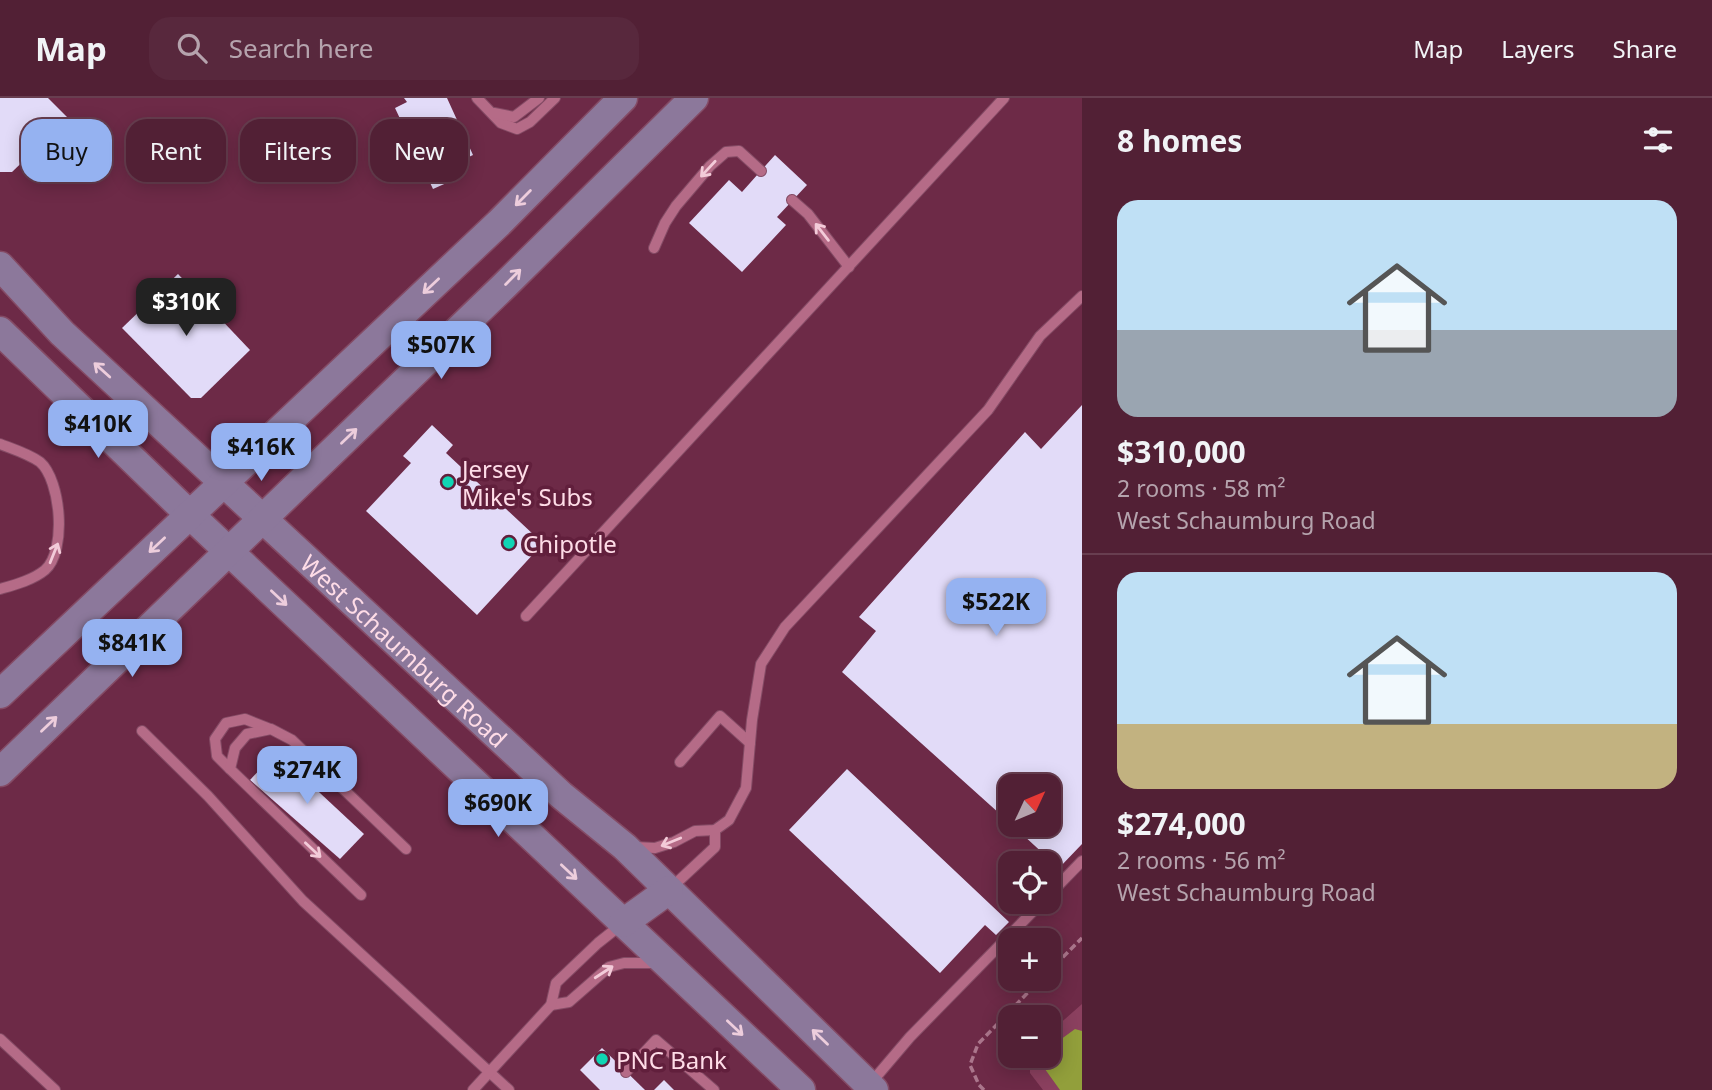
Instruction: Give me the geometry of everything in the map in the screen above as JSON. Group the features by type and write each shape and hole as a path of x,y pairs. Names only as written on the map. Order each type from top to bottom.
{"main road":[{"path":"0,694 499,222 623,98"},
{"path":"0,772 694,98"},
{"name":"West Schaumburg Road","path":"0,266 62,333 561,795 625,847 871,1088"},
{"name":"West Schaumburg Road","path":"0,331 189,514 801,1090"},
{"path":"623,923 669,890"}],"lane":[{"path":"477,98 501,122 517,129 530,122 555,98"},
{"path":"490,111 514,117 538,98"},
{"path":"526,616 1004,98"},
{"path":"654,248 676,206 710,166 726,152 739,151 761,171"},
{"path":"792,200 808,214 849,267"},
{"path":"625,847 655,848 695,831 715,830 729,820 746,788 761,664 785,627 988,410 1040,336 1082,296"},
{"path":"0,444 40,462 50,475 55,489 58,542 54,558 45,570 0,589"},
{"path":"680,762 720,716 750,743"},
{"path":"361,895 217,756 215,739 226,723 245,719 292,740 406,849"},
{"path":"230,769 235,748 247,734 271,729"},
{"path":"142,731 208,796 303,901 509,1090"},
{"path":"669,890 715,847 715,830"},
{"path":"1061,883 1082,861"},
{"path":"871,1088 910,1037 1030,914"},
{"path":"473,1090 551,1005 556,983 623,923"},
{"path":"551,1005 569,1002 609,967 624,963 665,963"},
{"path":"0,1039 55,1090"},
{"path":"626,1072 656,1040 714,1090"}],"path":[{"path":"1061,959 1082,938"},
{"path":"984,1090 970,1065 978,1044 1029,991"}],"shaded area":[{"path":"1082,1004 1082,1090 1043,1090 1030,1073 1030,1068 1061,1068 1061,1023"},
{"path":"1075,1029 1082,1031 1082,1090 1060,1090 1044,1068 1061,1068 1061,1039"}],"building":[{"path":"0,98 48,98 68,118 21,119 21,163 12,172 0,172"},
{"path":"404,98 447,98 457,119 400,119 395,108 407,102"},
{"path":"468,144 473,155 468,157"},
{"path":"775,155 807,185 777,217 786,225 742,272 689,223 729,180 742,192"},
{"path":"430,182 449,182 433,189"},
{"path":"178,274 250,350 201,398 191,398 122,328"},
{"path":"1082,405 1082,844 1061,866 1061,851 1040,851 1025,837 1061,837 1061,774 998,774 998,812 842,672 876,631 859,617 1025,432 1041,449"},
{"path":"432,425 453,445 446,453 534,535 537,550 477,615 366,511 411,463 403,456"},
{"path":"276,752 364,834 340,859 250,780"},
{"path":"847,769 1009,922 1003,928 998,928 996,935 985,925 940,973 789,830"},
{"name":"PNC Bank","path":"602,1048 645,1090 600,1090 580,1070"},
{"name":"PNC Bank","path":"664,1080 674,1090 654,1090"}],"place":[{"name":"Jersey Mike's Subs","path":"448,482"},
{"name":"Chipotle","path":"509,543"},
{"name":"PNC Bank","path":"602,1059"}]}
